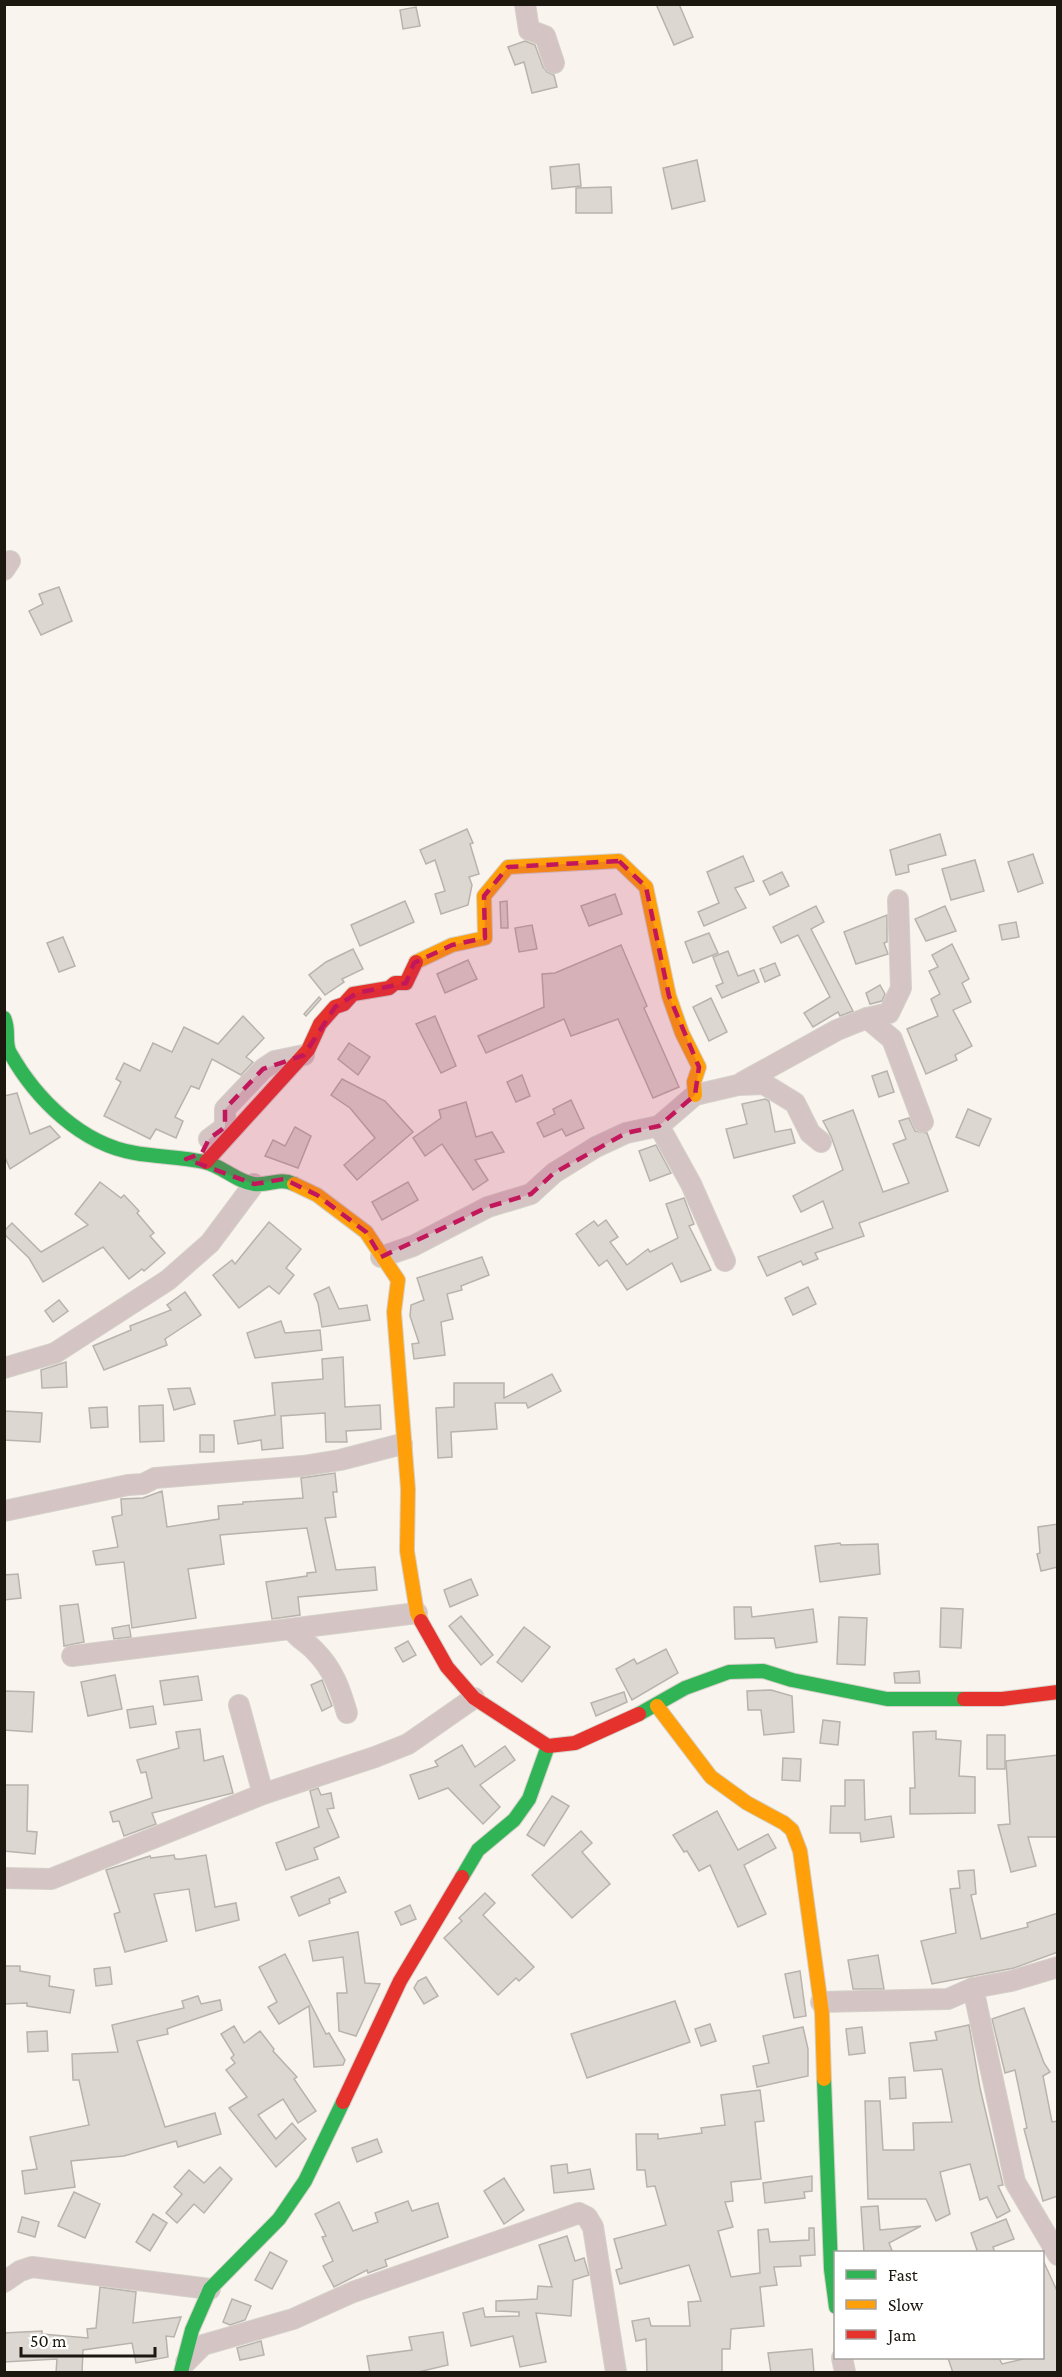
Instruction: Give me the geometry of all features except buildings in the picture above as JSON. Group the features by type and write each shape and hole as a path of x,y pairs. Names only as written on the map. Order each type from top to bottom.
{"street":[{"path":"525,4 529,30 545,36 554,63"},
{"path":"206,1162 304,1055 327,1016 353,994 389,988 395,983 406,983 414,963 453,945 485,938 484,896 507,867 619,861 646,887 669,996 682,1033 699,1067 694,1082 695,1095"},
{"path":"738,1085 837,1030 867,1018 889,1013 901,988 898,900"},
{"path":"867,1018 892,1039 923,1122"},
{"path":"6,1024 8,1050 28,1080 72,1127 97,1140 133,1153 206,1162 254,1184 284,1179 317,1195 366,1232 398,1280 394,1312 401,1374 402,1444 408,1489 407,1551 417,1613 447,1667 474,1698 548,1746 575,1743 657,1706 685,1688 729,1672 763,1671 792,1680 887,1699 1002,1699 1058,1692"},
{"path":"186,1159 202,1153 209,1139 225,1127 225,1109 263,1069 275,1061 304,1055"},
{"path":"381,1257 413,1246 488,1207 531,1194 554,1173 626,1133 659,1126 695,1095 738,1085 764,1084 795,1103 810,1133 821,1142"},
{"path":"659,1126 691,1184 725,1262"},
{"path":"4,1368 55,1353 168,1280 210,1243 254,1184"},
{"path":"4,1511 128,1485 143,1484 155,1478 303,1466 340,1460 402,1444"},
{"path":"72,1656 417,1613"},
{"path":"292,1629 298,1638 317,1652 336,1677 347,1713"},
{"path":"4,1878 51,1879 263,1794 408,1744 474,1698"},
{"path":"239,1705 263,1794"},
{"path":"657,1706 711,1777 792,1830 800,1851 826,2006 831,2269 834,2292"},
{"path":"184,2367 192,2330 210,2289 279,2219 305,2181 400,1981 478,1850 514,1820 529,1798 548,1746"},
{"path":"826,2006 948,1999 973,1988 1011,1981 1058,1967"},
{"path":"973,1988 1015,2182 1058,2255"},
{"path":"184,2367 203,2345 293,2319 353,2292 579,2213 587,2217 593,2226 616,2373"},
{"path":"4,2282 32,2267 210,2289"}],"highlighted area":[{"path":"619,861 646,887 669,996 699,1067 695,1095 659,1126 626,1133 596,1147 554,1173 531,1194 488,1207 381,1257 366,1232 317,1195 284,1179 254,1184 186,1159 202,1153 209,1139 225,1127 225,1109 263,1069 304,1055 335,1007 357,993 406,983 414,963 452,945 485,938 484,896 508,867"}],"traffic: fast":[{"path":"4,1018 7,1027 8,1049 33,1087 62,1117 96,1140 135,1153 210,1164 248,1183 284,1181 294,1184"},
{"path":"639,1714 685,1688 729,1672 763,1671 792,1680 887,1699 964,1699"},
{"path":"462,1877 478,1850 514,1820 529,1799 548,1746"},
{"path":"824,2079 831,2269 834,2292"},
{"path":"181,2372 192,2330 210,2289 279,2219 305,2181 343,2102"}],"traffic: slow":[{"path":"416,962 452,945 485,938 484,896 508,867 619,861 646,887 669,996 682,1033 699,1067 694,1082 695,1095"},
{"path":"294,1184 317,1195 366,1232 398,1280 394,1312 408,1489 407,1551 417,1613 421,1621"},
{"path":"657,1706 711,1777 747,1803 784,1823 792,1830 800,1851 822,2013 824,2079"}],"traffic: jam":[{"path":"206,1162 308,1050 320,1024 335,1007 344,1004 353,994 389,988 395,983 406,983 416,962"},
{"path":"421,1621 447,1667 474,1698 548,1746 575,1743 639,1714"},
{"path":"964,1699 1002,1699 1058,1692"},
{"path":"343,2102 400,1981 462,1877"}]}
